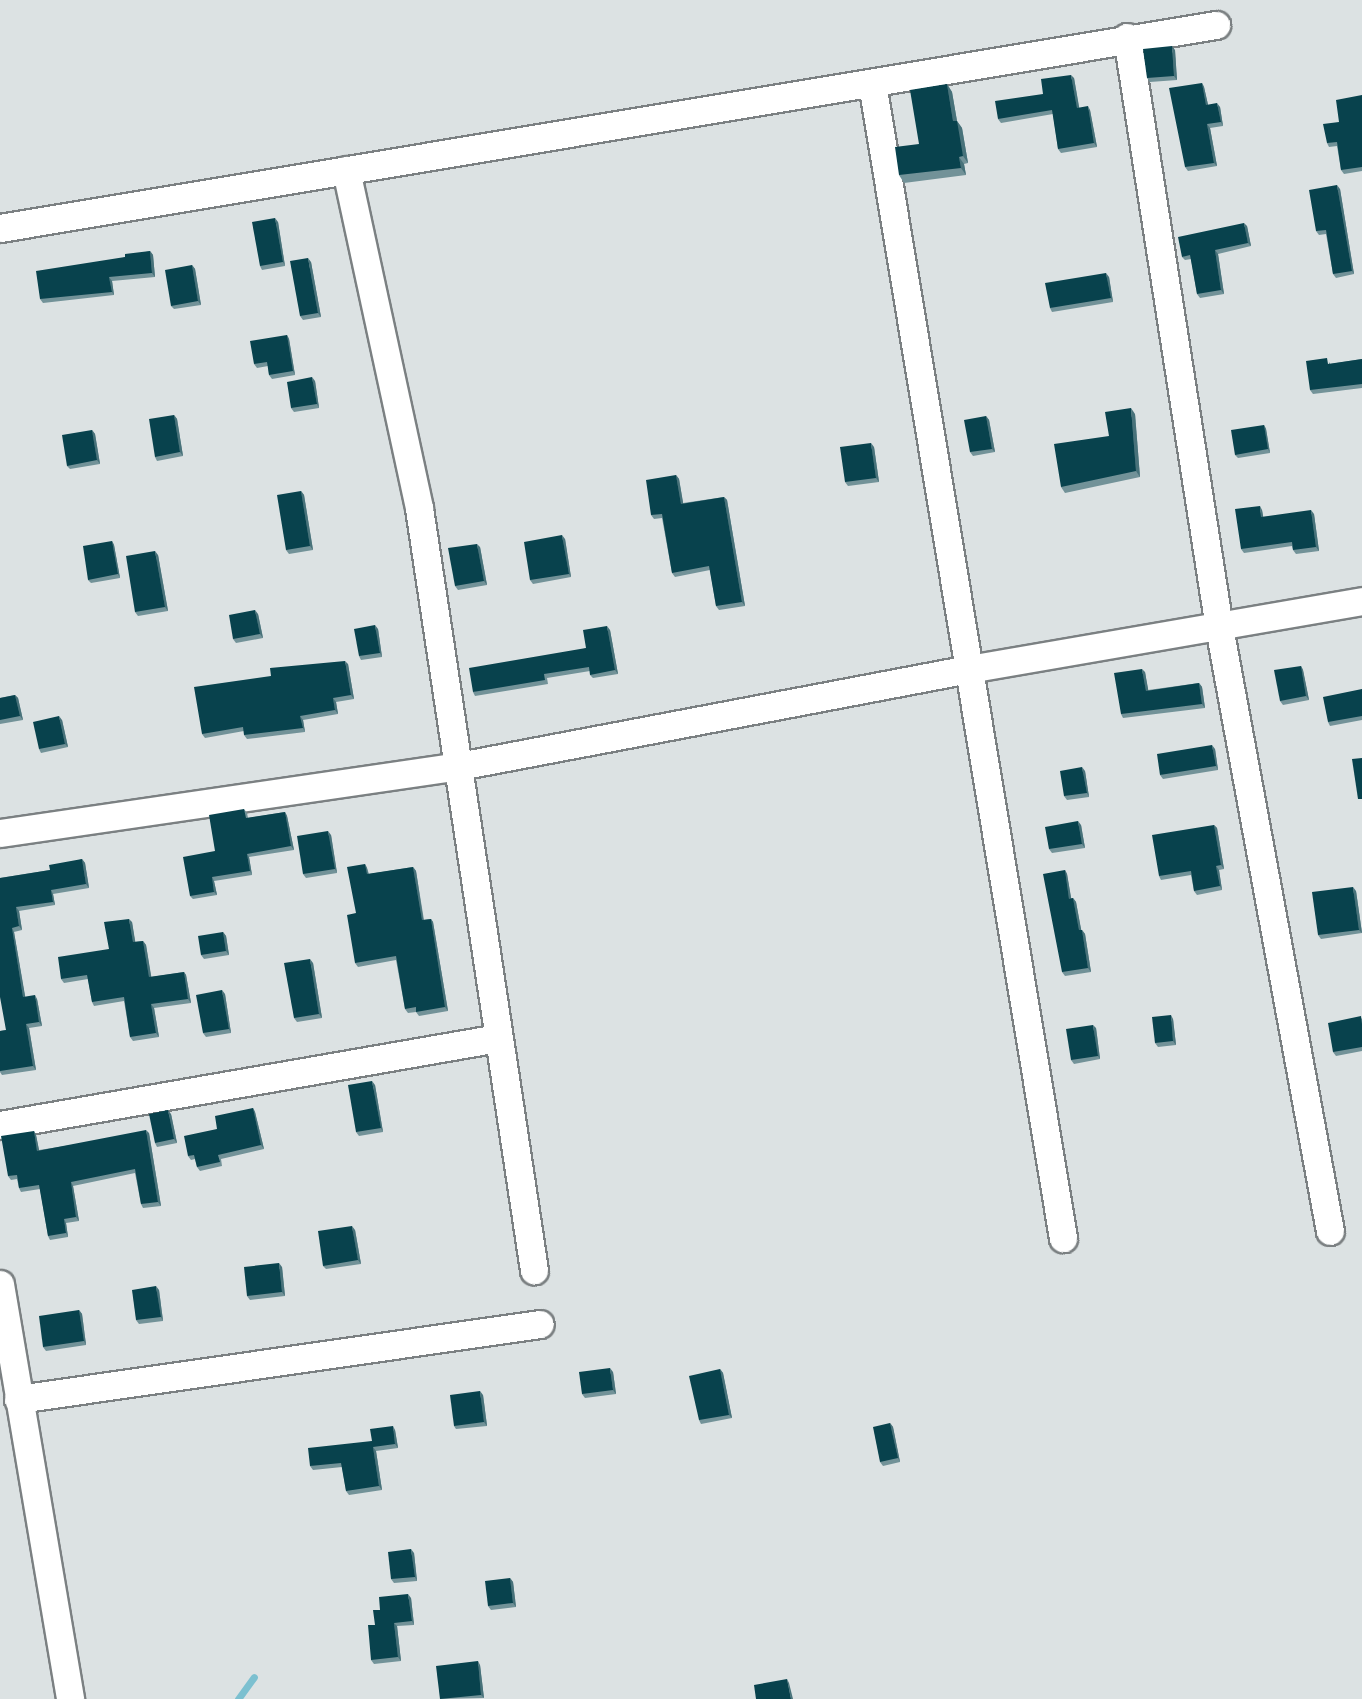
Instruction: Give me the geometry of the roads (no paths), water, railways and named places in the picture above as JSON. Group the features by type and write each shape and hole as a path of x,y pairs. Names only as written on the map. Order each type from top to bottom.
{"street":[{"path":"0,228 872,83 1127,37 1216,25"},
{"path":"1127,37 1219,627 1330,1231"},
{"path":"872,83 1063,1238"},
{"path":"346,170 418,508 534,1270"},
{"path":"0,833 459,766 969,669 1362,601"},
{"path":"0,1125 498,1038"},
{"path":"0,1284 70,1699"},
{"path":"18,1399 540,1324"}],"waterway":[{"path":"238,1699 254,1677"}]}
